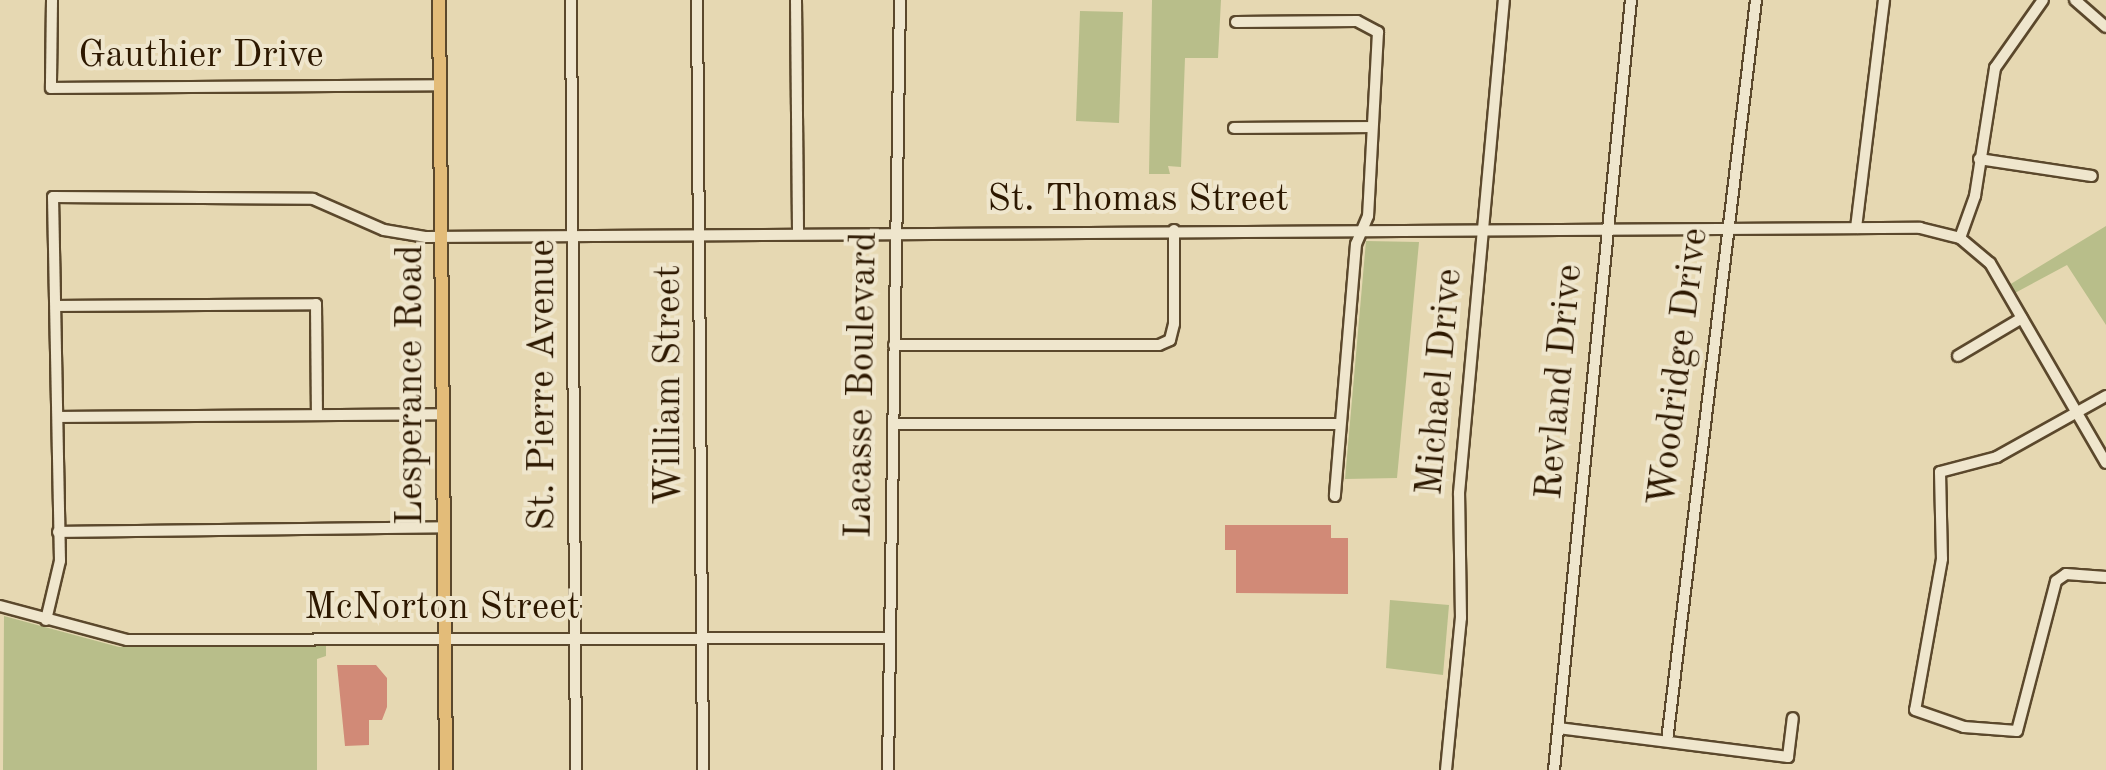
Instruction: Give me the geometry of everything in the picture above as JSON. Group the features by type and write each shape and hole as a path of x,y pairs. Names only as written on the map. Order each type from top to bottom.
{"main road":[{"name":"Lesperance Road","path":"438,0 446,770"}],"street":[{"name":"Gauthier Drive","path":"52,0 51,88 440,85"},
{"name":"St. Pierre Avenue","path":"571,0 576,770"},
{"name":"William Street","path":"697,0 703,770"},
{"path":"796,0 798,234"},
{"name":"Lacasse Boulevard","path":"888,770 900,0"},
{"name":"Michael Drive","path":"1446,770 1461,618 1459,493 1504,0"},
{"name":"Revland Drive","path":"1554,770 1632,0"},
{"name":"Woodridge Drive","path":"1667,741 1756,0"},
{"path":"1856,228 1884,0"},
{"path":"2043,0 1995,68 1960,238 1990,264 2106,464"},
{"path":"2075,0 2106,27"},
{"path":"1236,22 1373,26 1362,229 1339,424 1335,496"},
{"path":"1234,128 1370,126"},
{"path":"1979,159 2092,176"},
{"name":"St. Thomas Street","path":"57,306 53,197 313,200 384,230 442,236 1920,228 1960,238"},
{"path":"894,345 1170,340 1174,230"},
{"path":"46,620 58,532 57,306 316,304 317,414"},
{"path":"1958,356 2022,318"},
{"path":"2106,396 1997,457 1940,472 1942,559 1915,710 1993,733 2016,731 2056,582 2066,574 2106,577"},
{"path":"58,417 441,414"},
{"path":"894,424 1339,424"},
{"path":"58,532 443,526"},
{"name":"McNorton Street","path":"0,606 126,640 889,638"},
{"path":"1558,728 1788,757 1793,718"}],"green space":[{"path":"1152,0 1221,0 1218,58 1185,58 1181,167 1168,166 1170,174 1149,174"},
{"path":"1080,11 1123,12 1119,123 1076,121"},
{"path":"2106,226 2106,325 2067,265 2013,294 2009,285"},
{"path":"1366,241 1419,242 1397,478 1345,479"},
{"path":"1390,600 1449,605 1443,675 1386,668"},
{"path":"4,616 119,647 326,644 326,656 317,659 317,770 3,770"}],"building":[{"path":"1225,525 1331,525 1331,538 1348,538 1348,594 1236,593 1236,550 1225,550"},
{"path":"337,665 376,665 387,678 387,707 382,720 369,720 369,745 345,746"}]}
